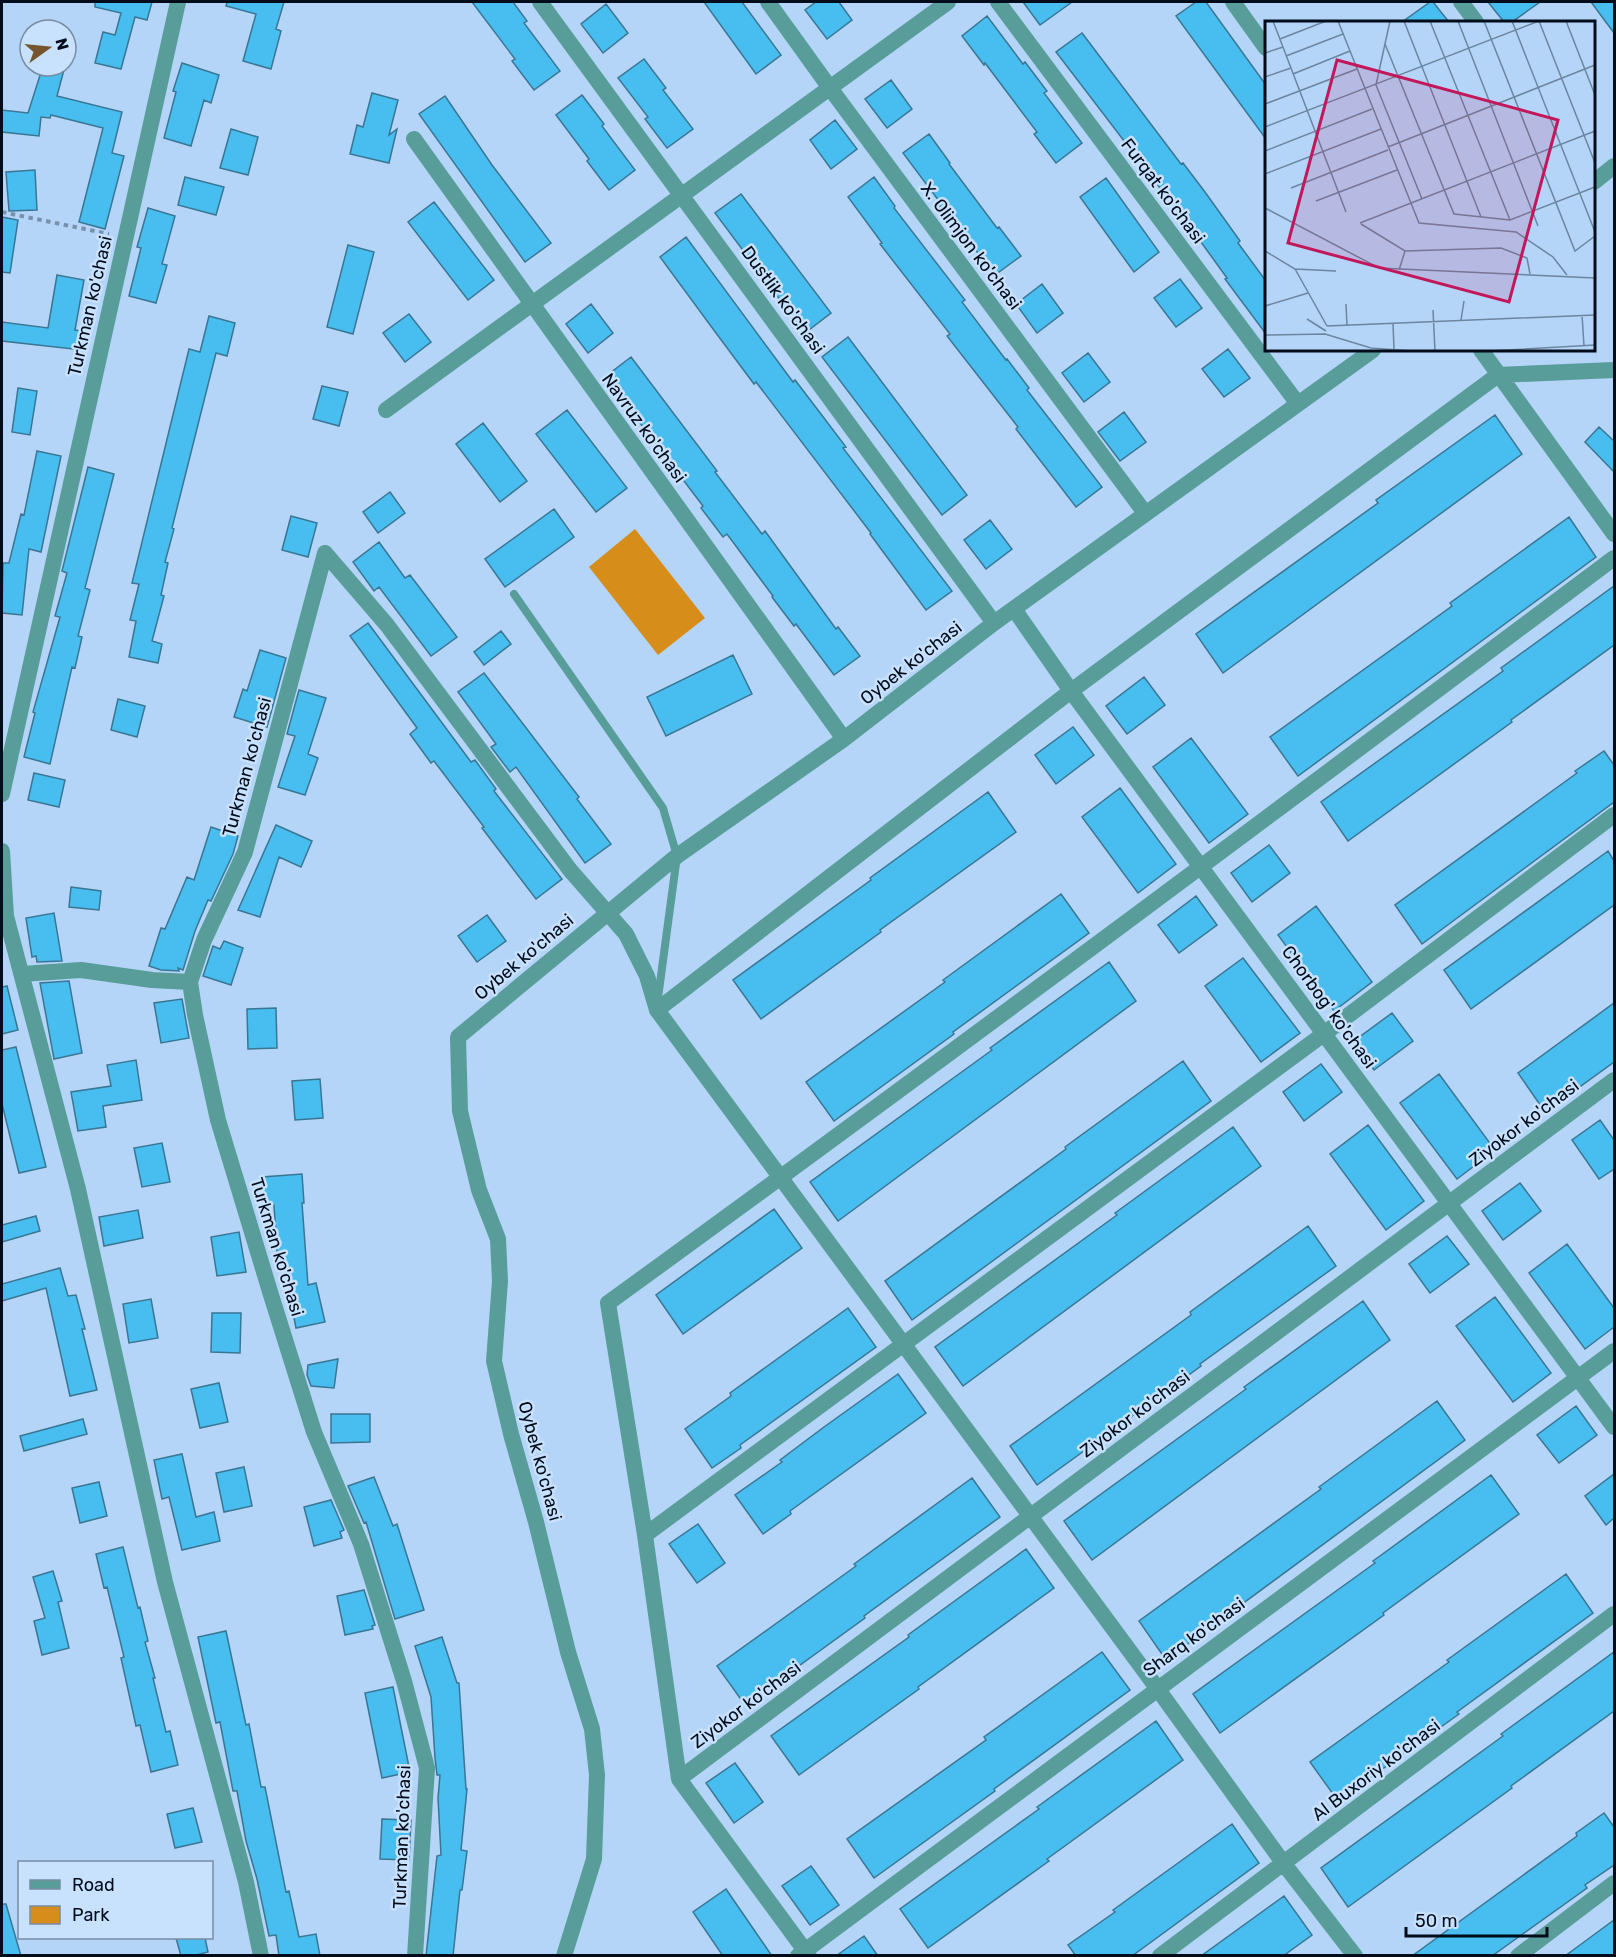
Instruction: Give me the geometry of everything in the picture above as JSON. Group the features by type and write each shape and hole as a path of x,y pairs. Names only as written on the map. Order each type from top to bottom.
{"street":[{"name":"Turkman ko'chasi","path":"2,794 178,2"},
{"name":"Dustlik ko'chasi","path":"540,2 994,623"},
{"name":"X. Olimjon ko'chasi","path":"768,2 1145,513"},
{"path":"386,410 948,2"},
{"name":"Furqat ko'chasi","path":"998,2 1298,404"},
{"path":"1233,2 1265,47"},
{"path":"1461,2 1475,21"},
{"name":"Navruz ko'chasi","path":"414,139 844,739"},
{"path":"1595,180 1614,166"},
{"name":"Oybek ko'chasi","path":"564,1956 594,1859 597,1775 592,1729 568,1652 494,1361 500,1281 498,1239 479,1190 460,1111 458,1037 677,856 844,739 994,623 1372,351"},
{"path":"1482,351 1614,534"},
{"path":"657,1010 1071,691 1498,375 1614,370"},
{"name":"Turkman ko'chasi","path":"416,1956 428,1768 362,1544 314,1432 254,1240 218,1120 190,982 204,940 245,852 325,553 387,625 570,870 608,913"},
{"path":"804,1954 679,1779 645,1535 608,1303 1201,867 1614,558"},
{"name":"Chorbog' ko'chasi","path":"1014,609 1071,691 1614,1427"},
{"path":"645,1535 1614,815"},
{"path":"2,851 6,916 78,1189 165,1582 246,1882 261,1956"},
{"path":"608,913 626,934 647,976 657,1010 1284,1864 1355,1956"},
{"path":"22,974 81,970 152,980 190,982"},
{"name":"Ziyokor ko'chasi","path":"679,1779 1614,1080"},
{"name":"Sharq ko'chasi","path":"804,1954 1157,1688 1614,1351"},
{"name":"Al Buxoriy ko'chasi","path":"1160,1956 1614,1614"},
{"path":"1518,1956 1614,1883"}],"lane":[{"path":"514,594 663,808 677,856 657,1010"}],"path":[{"path":"2,212 125,237"}],"green space":[{"path":"635,529 705,618 658,655 589,567"}],"building":[{"path":"95,2 152,2 147,20 135,17 121,69 95,63 103,32 115,35 121,13 95,7"},
{"path":"227,2 284,2 276,29 281,31 271,69 243,61 256,14 226,6"},
{"path":"472,2 513,2 527,21 524,23 560,71 534,90 512,61 515,59"},
{"path":"704,2 742,2 781,55 756,74"},
{"path":"816,2 839,2 852,20 827,39 805,10"},
{"path":"1023,2 1072,2 1040,25"},
{"path":"1196,2 1206,2 1265,84 1265,138 1176,16"},
{"path":"1433,2 1448,21 1403,21"},
{"path":"1488,2 1540,2 1513,21 1503,21"},
{"path":"1591,2 1614,2 1614,33"},
{"path":"606,4 628,33 603,53 581,24"},
{"path":"987,16 1023,64 1025,62 1047,91 1044,93 1082,143 1056,163 1034,134 1037,132 962,36"},
{"path":"1082,33 1181,164 1183,163 1205,192 1265,280 1265,333 1193,231 1056,52"},
{"path":"644,59 666,88 663,90 693,129 667,148 645,119 648,117 618,78"},
{"path":"182,63 219,75 211,103 204,100 191,146 164,138 176,92 173,91"},
{"path":"39,78 62,78 57,96 122,112 112,153 124,156 105,229 79,222 103,128 51,115 50,118 41,117 39,136 2,132 2,110 28,113"},
{"path":"891,80 912,109 887,128 865,99"},
{"path":"372,93 398,100 389,135 397,129 389,163 350,154 357,125 363,127"},
{"path":"582,95 635,170 609,190 556,115"},
{"path":"445,96 492,165 551,243 525,262 419,114"},
{"path":"835,120 857,149 831,169 810,140"},
{"path":"231,129 258,137 248,175 220,168"},
{"path":"929,134 997,228 999,227 1021,256 995,275 960,230 958,231 903,153"},
{"path":"35,170 37,210 9,211 6,172"},
{"path":"185,177 224,187 216,215 178,205"},
{"path":"874,177 895,206 894,208 965,300 962,302 1102,487 1076,507 1016,429 1018,427 947,336 950,334 880,244 882,243 848,197"},
{"path":"1106,178 1159,252 1134,272 1080,197"},
{"path":"741,194 831,313 805,333 715,213"},
{"path":"434,202 494,280 468,300 408,222"},
{"path":"148,208 175,216 162,264 167,265 156,303 129,296 141,248 137,247"},
{"path":"2,217 18,220 10,273 2,272"},
{"path":"686,237 952,591 926,610 871,533 756,382 754,384 660,257"},
{"path":"348,245 374,252 353,334 327,327"},
{"path":"57,275 84,280 75,330 84,331 82,350 2,341 2,322 48,328"},
{"path":"1180,279 1202,308 1176,327 1154,298"},
{"path":"1042,284 1063,313 1037,333 1016,304"},
{"path":"591,304 613,333 588,353 566,324"},
{"path":"409,314 431,342 405,362 383,333"},
{"path":"209,316 235,323 227,356 216,353 172,528 174,529 165,562 168,563 161,595 164,596 152,641 162,644 158,663 129,657 136,621 130,620 139,584 132,583 189,349 200,352"},
{"path":"848,337 967,495 942,515 822,357"},
{"path":"1228,349 1250,378 1224,397 1202,369"},
{"path":"1088,353 1110,382 1084,402 1062,373"},
{"path":"631,357 762,534 765,531 836,629 838,627 860,656 834,675 796,624 794,626 727,534 723,537 701,508 703,506 605,377"},
{"path":"322,386 348,392 339,426 313,419"},
{"path":"18,388 37,391 30,435 12,432"},
{"path":"567,410 627,488 596,512 536,434"},
{"path":"1124,412 1146,442 1120,461 1098,432"},
{"path":"1495,415 1522,454 1223,673 1196,634 1378,503 1376,500"},
{"path":"483,423 527,481 500,502 456,444"},
{"path":"1599,427 1614,441 1614,472 1585,442"},
{"path":"37,451 61,456 41,552 29,549 22,615 2,613 3,563 9,563 21,514 24,515"},
{"path":"88,467 114,474 85,588 90,590 78,636 82,637 75,668 72,667 50,764 24,757 35,713 33,712 60,617 55,616 67,573 62,571"},
{"path":"390,492 405,513 378,533 363,512"},
{"path":"554,509 574,537 505,587 485,559"},
{"path":"291,516 317,523 308,557 282,550"},
{"path":"1569,517 1596,557 1298,776 1270,737 1452,606 1450,603"},
{"path":"990,520 1012,549 986,569 964,540"},
{"path":"379,542 405,578 410,575 457,637 431,656 379,587 374,591 353,562"},
{"path":"1614,586 1614,645 1348,841 1321,802 1503,671 1501,668"},
{"path":"368,623 471,762 475,760 496,789 494,791 562,879 536,899 434,761 431,763 410,734 417,728 350,636"},
{"path":"501,631 511,644 484,665 474,652"},
{"path":"260,650 286,658 267,727 234,717 243,689 247,691"},
{"path":"733,655 752,694 666,736 647,697"},
{"path":"484,673 579,797 577,799 611,844 585,863 516,767 510,772 491,747 496,744 458,692"},
{"path":"1144,677 1165,705 1127,734 1106,706"},
{"path":"299,690 326,698 308,754 318,758 305,795 278,787 295,736 287,734"},
{"path":"118,699 145,706 137,737 111,730"},
{"path":"1073,727 1094,755 1056,784 1035,755"},
{"path":"1191,738 1248,814 1209,843 1153,767"},
{"path":"1604,751 1614,765 1614,802 1422,944 1395,905"},
{"path":"34,773 65,780 59,807 28,800"},
{"path":"1120,788 1176,864 1138,893 1082,817"},
{"path":"988,792 1016,832 761,1019 733,980"},
{"path":"276,825 312,841 301,867 279,857 260,917 238,910"},
{"path":"211,827 238,836 233,854 211,901 208,900 195,931 183,970 178,968 179,971 161,970 149,966 161,928 165,929 187,877 194,880"},
{"path":"1269,845 1290,873 1252,902 1231,873"},
{"path":"1608,851 1614,861 1614,905 1471,1009 1444,970"},
{"path":"71,887 101,891 99,910 69,907"},
{"path":"1061,894 1089,933 834,1121 806,1082 945,982 943,980"},
{"path":"1196,896 1217,925 1179,953 1158,925"},
{"path":"1316,906 1372,982 1334,1011 1278,935"},
{"path":"54,913 62,961 37,962 36,956 32,957 26,918"},
{"path":"487,915 506,941 477,962 458,936"},
{"path":"224,941 243,948 231,985 203,976 213,946 220,949"},
{"path":"1243,958 1300,1033 1261,1062 1205,986"},
{"path":"1109,962 1136,1001 838,1221 810,1182"},
{"path":"69,981 82,1053 54,1059 40,983"},
{"path":"7,986 18,1030 2,1034 2,987"},
{"path":"182,999 189,1038 161,1043 154,1003"},
{"path":"1614,1003 1614,1062 1545,1112 1518,1073"},
{"path":"276,1008 277,1048 248,1049 247,1009"},
{"path":"1392,1013 1413,1041 1374,1070 1354,1041"},
{"path":"16,1047 46,1167 19,1173 2,1104 2,1050"},
{"path":"136,1060 142,1100 103,1106 106,1127 78,1131 71,1092 111,1086 107,1065"},
{"path":"1183,1061 1211,1101 912,1320 885,1281"},
{"path":"1321,1064 1342,1092 1304,1121 1283,1092"},
{"path":"1439,1074 1495,1150 1457,1179 1400,1103"},
{"path":"320,1079 323,1118 295,1120 292,1081"},
{"path":"1600,1120 1614,1140 1614,1169 1599,1179 1572,1140"},
{"path":"1368,1125 1424,1201 1386,1230 1330,1154"},
{"path":"1233,1127 1261,1166 963,1386 935,1347 1117,1215 1115,1213"},
{"path":"162,1143 170,1182 142,1187 134,1148"},
{"path":"302,1174 308,1285 316,1283 325,1322 296,1328 284,1268 278,1268 274,1205 264,1206 262,1177"},
{"path":"1520,1183 1541,1211 1503,1240 1482,1211"},
{"path":"774,1209 802,1248 683,1334 656,1295"},
{"path":"138,1210 143,1238 104,1246 99,1217"},
{"path":"36,1216 40,1231 2,1242 2,1225"},
{"path":"1308,1226 1336,1266 1037,1485 1010,1446 1191,1315 1190,1312"},
{"path":"239,1232 246,1272 217,1276 211,1237"},
{"path":"1447,1236 1469,1264 1430,1293 1409,1264"},
{"path":"1567,1244 1614,1308 1614,1327 1585,1349 1529,1273"},
{"path":"60,1268 68,1296 76,1295 97,1390 70,1396 46,1288 2,1301 2,1284"},
{"path":"1495,1297 1551,1373 1513,1402 1456,1326"},
{"path":"151,1299 158,1338 129,1343 123,1304"},
{"path":"1363,1301 1390,1340 1092,1560 1064,1521"},
{"path":"848,1308 876,1347 740,1445 741,1448 712,1468 685,1429 731,1396 730,1393"},
{"path":"212,1313 241,1313 240,1353 211,1352"},
{"path":"338,1359 334,1388 311,1386 307,1375 308,1365"},
{"path":"898,1374 926,1413 790,1511 791,1514 763,1534 735,1495"},
{"path":"219,1383 228,1422 200,1428 191,1389"},
{"path":"1437,1401 1465,1440 1166,1660 1139,1621 1321,1489 1319,1487"},
{"path":"1576,1406 1597,1435 1559,1463 1537,1435"},
{"path":"331,1414 370,1414 370,1442 331,1443"},
{"path":"83,1419 87,1434 24,1451 20,1436"},
{"path":"182,1454 196,1517 214,1512 220,1541 182,1550 169,1497 162,1499 154,1460"},
{"path":"244,1467 252,1506 224,1512 216,1473"},
{"path":"1614,1474 1614,1518 1606,1525 1585,1496"},
{"path":"1491,1475 1519,1514 1220,1733 1193,1694 1375,1563 1373,1561"},
{"path":"374,1477 393,1526 397,1524 424,1610 395,1619 366,1522 364,1523 348,1486"},
{"path":"972,1478 1000,1517 745,1705 717,1666 856,1566 854,1564"},
{"path":"99,1482 107,1516 80,1523 72,1488"},
{"path":"331,1500 344,1530 340,1532 342,1538 314,1546 304,1507"},
{"path":"698,1524 725,1563 697,1583 669,1544"},
{"path":"123,1547 148,1641 145,1642 166,1732 170,1731 178,1765 151,1772 140,1725 136,1726 121,1658 124,1657 107,1587 104,1588 96,1554"},
{"path":"1026,1549 1054,1588 799,1775 771,1736"},
{"path":"53,1571 62,1601 58,1602 69,1648 42,1655 34,1621 45,1618 33,1577"},
{"path":"1566,1574 1593,1613 1338,1801 1310,1762"},
{"path":"364,1590 375,1625 372,1626 373,1629 345,1635 337,1596"},
{"path":"226,1631 246,1725 249,1724 261,1787 265,1787 286,1892 289,1891 299,1937 316,1934 320,1956 279,1956 276,1935 269,1936 246,1841 237,1791 233,1791 220,1722 216,1723 198,1637"},
{"path":"442,1637 457,1683 459,1683 467,1789 461,1850 467,1851 453,1956 426,1956 437,1856 441,1855 438,1798 440,1775 437,1775 435,1758 431,1697 415,1646"},
{"path":"1102,1652 1130,1690 874,1878 847,1839 986,1740 984,1737"},
{"path":"1614,1652 1614,1711 1348,1907 1321,1868"},
{"path":"393,1687 410,1772 382,1778 365,1693"},
{"path":"1156,1721 1183,1760 928,1948 900,1909"},
{"path":"735,1763 763,1802 734,1823 706,1783"},
{"path":"193,1808 202,1842 175,1848 167,1814"},
{"path":"1604,1813 1614,1827 1614,1865 1585,1885 1587,1888 1492,1956 1412,1956 1577,1836 1576,1833"},
{"path":"382,1819 411,1820 409,1860 380,1859"},
{"path":"1232,1824 1259,1863 1132,1956 1076,1956 1068,1945"},
{"path":"811,1866 839,1905 810,1925 782,1886"},
{"path":"726,1889 772,1956 723,1956 693,1912"},
{"path":"1284,1896 1312,1935 1283,1956 1201,1956"},
{"path":"2,1904 6,1904 21,1956 2,1956"},
{"path":"1614,1920 1614,1956 1565,1956 1584,1942"},
{"path":"864,1936 878,1956 836,1956"},
{"path":"176,1939 205,1939 208,1952 181,1956"}]}
